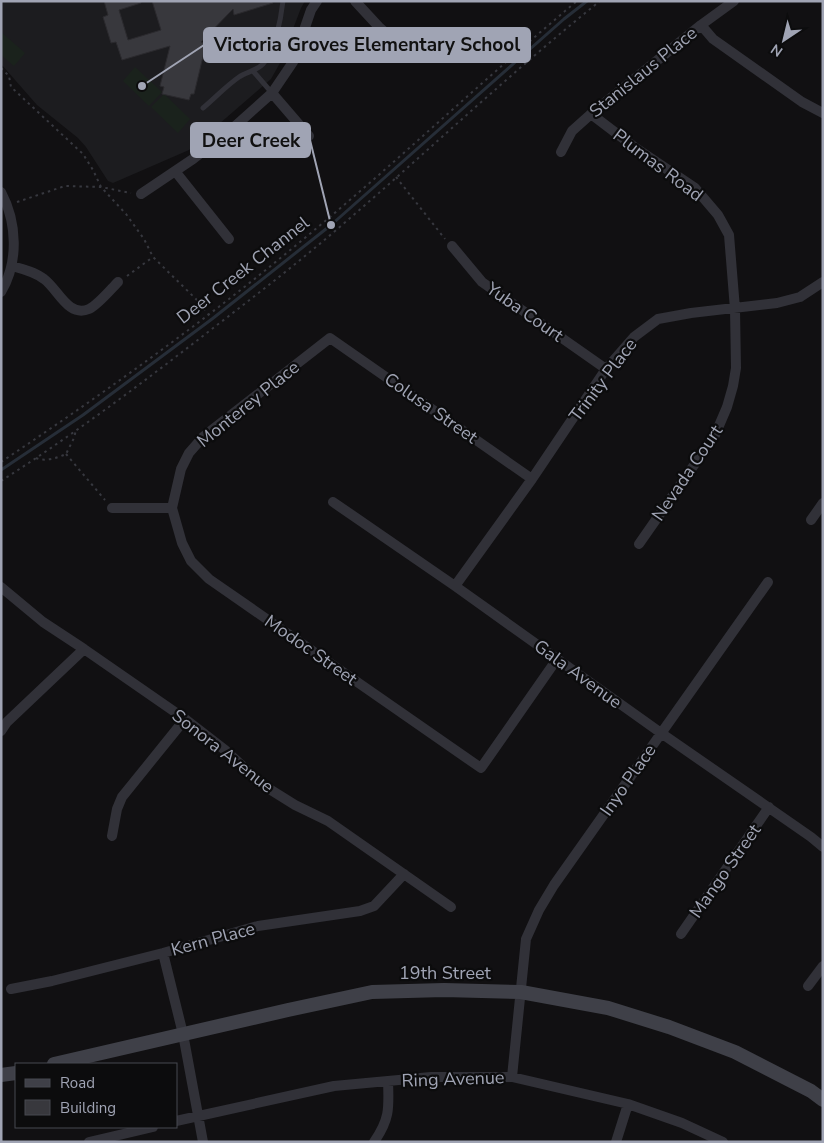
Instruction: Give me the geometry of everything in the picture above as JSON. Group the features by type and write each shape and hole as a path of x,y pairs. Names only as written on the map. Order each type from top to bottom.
{"street":[{"path":"141,194 233,128 272,93 293,62 310,10 317,1"},
{"path":"355,1 379,27 408,52"},
{"name":"Stanislaus Place","path":"560,152 572,131 591,114 701,25 734,1"},
{"path":"701,25 713,40 802,102 823,113"},
{"path":"272,93 309,136"},
{"name":"Plumas Road","path":"591,114 637,149 695,188 718,215 729,235 735,308"},
{"path":"175,171 229,239"},
{"path":"1,192 8,204 13,231 12,266 8,280 1,292"},
{"name":"Yuba Court","path":"452,246 482,282 606,369"},
{"path":"12,266 34,273 44,279 53,286 66,303 73,308 81,310 94,306 118,282"},
{"name":"Trinity Place","path":"455,586 532,478 606,369 634,337 658,319 691,313 777,303 800,297 823,282"},
{"name":"Nevada Court","path":"639,544 715,435 722,421 733,386 736,368 735,308"},
{"name":"Colusa Street","path":"330,338 532,478"},
{"name":"Monterey Place","path":"172,508 181,469 189,453 203,437 330,338"},
{"name":"Gala Avenue","path":"333,502 769,807 823,847"},
{"path":"811,520 823,503"},
{"path":"112,508 172,508"},
{"name":"Modoc Street","path":"172,508 182,543 192,561 210,580 481,768 557,659"},
{"name":"Inyo Place","path":"512,1077 526,939 539,910 554,885 768,582"},
{"name":"Sonora Avenue","path":"1,587 42,622 185,719 225,750 263,785 295,805 328,821 451,907"},
{"path":"1,731 7,722 84,649"},
{"path":"112,836 116,809 122,797 185,719"},
{"name":"Mango Street","path":"681,934 769,807"},
{"name":"Kern Place","path":"11,989 52,981 163,953 258,926 360,911 374,906 404,874"},
{"path":"163,953 183,1034 203,1142"},
{"path":"808,986 823,966"},
{"name":"19th Street","path":"58,1063 372,992 444,990 521,992 608,1008 669,1027 735,1052 823,1100"},
{"path":"1,1075 15,1073"},
{"name":"Ring Avenue","path":"178,1121 334,1086 431,1077 512,1077 628,1104 682,1123 724,1142"},
{"path":"374,1142 381,1131 389,1110 388,1081"},
{"path":"616,1142 628,1104"},
{"path":"89,1142 149,1128"}],"lane":[{"path":"204,108 240,76 253,71 264,63 273,47 283,1"},
{"path":"253,71 272,93"}],"path":[{"name":"Deer Creek Channel","path":"1,462 74,413 256,278 354,196 578,1"},
{"path":"1,481 150,376 270,284 334,232 553,39 600,1"},
{"path":"1,68 9,76 10,87 83,154 101,187 126,214 144,239 153,257 199,302 208,314"},
{"path":"396,177 452,246"},
{"path":"8,204 64,186 101,187 141,194"},
{"path":"118,282 153,257"},
{"path":"36,458 40,460 66,454 76,429"},
{"path":"66,454 112,508"}],"shaded area":[{"path":"1,1 305,1 280,63 271,79 189,150 113,183 108,181 78,138 37,105 1,64"},
{"path":"1,32 25,53 14,66 1,55"},
{"path":"135,67 162,92 149,106 123,81"},
{"path":"164,94 190,119 178,133 151,107"}],"building":[{"path":"104,1 141,1 141,3 119,10 128,40 161,30 152,1 272,1 273,3 234,15 233,9 201,42 206,44 194,94 191,94 189,100 162,94 164,87 160,86 170,46 122,60 116,42 111,43 103,17 108,15"}],"waterway":[{"path":"1,470 83,415 212,319 331,225 564,19 587,1"}],"place":[{"name":"Victoria Groves Elementary School","path":"142,86"},
{"name":"Deer Creek","path":"331,225"}]}
